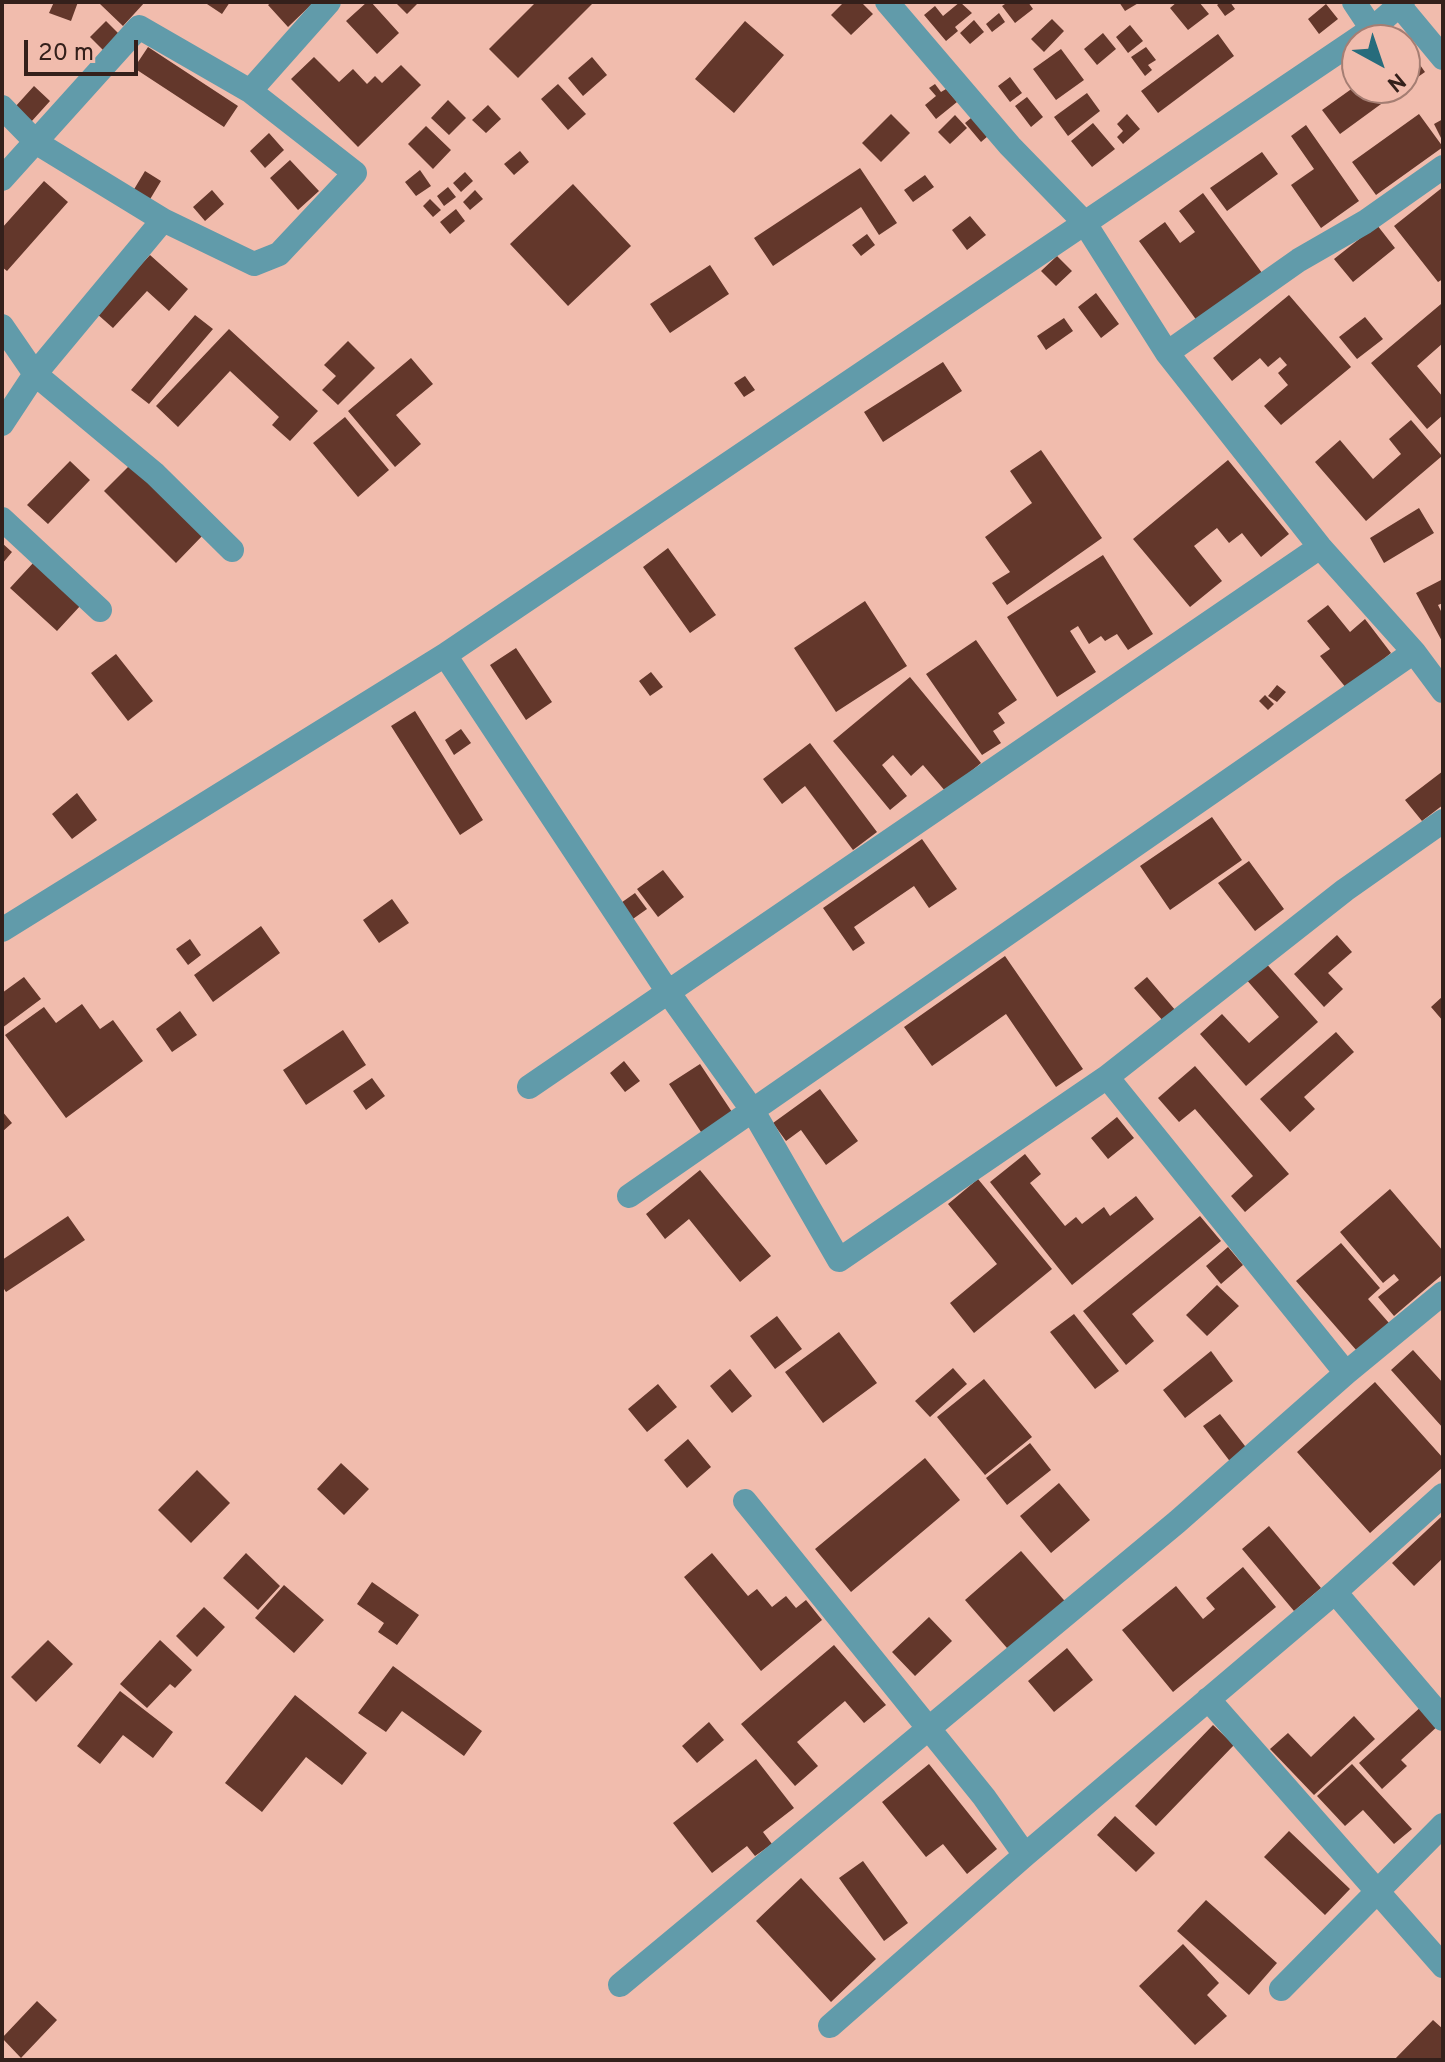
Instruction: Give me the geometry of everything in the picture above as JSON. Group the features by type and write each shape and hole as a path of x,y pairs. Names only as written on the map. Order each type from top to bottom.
{"street":[{"path":"250,91 329,2"},
{"path":"887,2 1010,146 1084,222 1167,353 1320,547 1414,652 1443,691"},
{"path":"1354,2 1369,24"},
{"path":"1378,24 1401,3 1443,58"},
{"path":"2,107 37,143 163,220 254,264 279,254 355,173 250,91 139,27 37,143 2,179"},
{"path":"2,930 445,655 1341,50"},
{"path":"1167,353 1299,260 1365,222 1443,167"},
{"path":"2,424 35,374 163,220"},
{"path":"2,326 35,374 155,474 232,550"},
{"path":"2,519 100,610"},
{"path":"529,1087 1320,547"},
{"path":"629,1196 1414,652"},
{"path":"445,655 668,992 753,1111 839,1260 1107,1077 1345,890 1443,821"},
{"path":"1107,1077 1346,1373"},
{"path":"620,1985 1177,1522 1346,1373 1443,1293"},
{"path":"830,2026 1025,1855 1335,1592 1443,1495"},
{"path":"745,1501 984,1797 1025,1855"},
{"path":"1335,1592 1443,1719"},
{"path":"1208,1699 1443,1966"},
{"path":"1281,1989 1443,1825"}],"building":[{"path":"54,2 78,2 71,21 49,13"},
{"path":"145,2 123,26 100,4"},
{"path":"204,2 230,2 222,14"},
{"path":"272,2 314,2 288,27 268,5"},
{"path":"367,2 371,2 399,33 377,54 346,21"},
{"path":"395,2 419,2 407,14"},
{"path":"536,2 594,2 518,78 489,49"},
{"path":"844,2 861,2 873,14 851,35 831,15"},
{"path":"960,2 972,13 955,27 958,31 946,41 924,15 935,6 943,16"},
{"path":"1008,2 1028,2 1033,9 1015,23 1002,6"},
{"path":"1119,2 1140,2 1125,11"},
{"path":"1177,2 1199,2 1209,14 1188,30 1170,8"},
{"path":"1230,2 1235,9 1225,16 1217,5"},
{"path":"1326,4 1338,19 1319,34 1308,19"},
{"path":"999,13 1005,22 992,32 986,24"},
{"path":"1052,19 1064,31 1044,52 1031,39"},
{"path":"974,20 984,32 970,44 960,33"},
{"path":"106,21 123,38 107,54 90,37"},
{"path":"745,21 784,55 734,113 695,79"},
{"path":"1130,25 1143,41 1128,53 1116,37"},
{"path":"1103,33 1116,49 1097,65 1084,49"},
{"path":"1218,34 1234,56 1158,113 1141,91"},
{"path":"148,47 238,106 224,127 134,68"},
{"path":"1146,47 1156,60 1148,65 1152,70 1145,76 1131,57"},
{"path":"1061,49 1084,80 1056,100 1033,69"},
{"path":"314,57 339,82 353,69 367,84 375,76 382,83 401,65 421,85 358,147 291,79"},
{"path":"592,57 607,75 583,96 568,78"},
{"path":"1010,77 1022,93 1010,102 998,86"},
{"path":"558,84 586,114 568,130 541,99"},
{"path":"935,84 941,92 946,89 957,102 936,119 925,105 936,96 929,88"},
{"path":"34,86 50,101 31,122 15,107"},
{"path":"1087,93 1100,111 1068,136 1054,117"},
{"path":"1341,96 1341,104 1381,104 1340,134 1322,110"},
{"path":"1027,97 1043,117 1031,127 1015,106"},
{"path":"448,100 466,118 449,135 431,118"},
{"path":"488,105 501,119 486,133 472,120"},
{"path":"977,113 995,130 981,142 965,123"},
{"path":"891,114 910,133 881,162 862,143"},
{"path":"1127,114 1140,129 1123,144 1117,137 1123,131 1117,124"},
{"path":"1419,114 1443,147 1376,195 1352,162"},
{"path":"955,115 967,128 950,144 938,132"},
{"path":"1443,119 1443,142 1434,124"},
{"path":"1093,123 1115,149 1092,167 1071,141"},
{"path":"1306,125 1359,201 1321,228 1291,185 1314,169 1291,136"},
{"path":"426,126 451,150 433,169 408,144"},
{"path":"269,133 284,150 265,168 250,151"},
{"path":"520,151 529,162 514,175 504,164"},
{"path":"1262,152 1278,174 1227,211 1210,188"},
{"path":"290,160 319,191 298,210 270,178"},
{"path":"860,168 897,223 879,235 861,207 773,266 754,238"},
{"path":"420,170 431,186 416,196 405,182"},
{"path":"145,171 161,181 149,201 133,191"},
{"path":"465,172 473,181 461,192 453,183"},
{"path":"925,175 934,187 913,202 904,190"},
{"path":"44,181 68,202 7,271 2,267 2,228"},
{"path":"573,184 631,246 568,306 510,244"},
{"path":"448,187 456,197 444,206 437,196"},
{"path":"1443,187 1443,279 1438,282 1394,226"},
{"path":"212,190 224,204 205,221 193,207"},
{"path":"475,190 483,199 470,210 463,202"},
{"path":"1203,193 1265,277 1200,325 1139,241 1165,222 1180,243 1195,232 1179,211"},
{"path":"430,199 441,210 433,217 423,206"},
{"path":"456,209 465,221 450,234 440,222"},
{"path":"970,216 986,235 967,250 952,230"},
{"path":"1377,225 1395,248 1353,282 1334,259"},
{"path":"867,234 875,245 861,256 852,245"},
{"path":"150,255 188,289 169,311 147,291 113,328 96,313"},
{"path":"1057,256 1072,271 1056,286 1041,271"},
{"path":"710,265 729,294 670,333 650,304"},
{"path":"1096,293 1119,324 1101,338 1078,307"},
{"path":"1289,295 1351,367 1281,425 1264,406 1288,385 1278,373 1287,365 1280,357 1268,367 1260,358 1232,381 1213,358"},
{"path":"1441,304 1443,343 1417,366 1443,397 1443,415 1427,429 1371,363"},
{"path":"195,315 213,329 149,404 131,390"},
{"path":"1365,317 1383,339 1357,359 1339,337"},
{"path":"1064,318 1073,331 1046,350 1037,336"},
{"path":"229,329 318,411 290,441 272,425 279,417 230,371 178,427 156,406"},
{"path":"348,341 375,368 338,405 322,390 336,376 324,365"},
{"path":"411,358 433,384 396,415 421,444 395,467 348,411"},
{"path":"943,362 962,391 883,442 864,412"},
{"path":"745,376 755,390 744,397 734,383"},
{"path":"345,417 389,470 358,497 313,443"},
{"path":"1411,420 1442,456 1366,521 1315,462 1340,440 1373,479 1401,454 1389,439"},
{"path":"1041,450 1102,538 1007,605 992,583 1010,572 985,537 1032,503 1010,471"},
{"path":"1228,460 1289,534 1261,557 1242,533 1229,543 1217,528 1194,546 1222,581 1190,607 1133,539"},
{"path":"70,461 90,480 48,524 27,505"},
{"path":"133,462 205,533 176,563 104,491"},
{"path":"1419,508 1434,533 1384,563 1370,538"},
{"path":"2,543 12,552 2,564"},
{"path":"668,548 716,615 690,633 643,567"},
{"path":"1103,555 1153,634 1128,650 1117,634 1105,641 1101,636 1089,644 1078,626 1070,631 1096,672 1057,697 1007,617"},
{"path":"34,562 81,605 57,631 10,588"},
{"path":"1443,579 1443,603 1438,605 1443,615 1443,643 1416,593"},
{"path":"865,601 907,666 836,712 794,648"},
{"path":"1328,605 1350,632 1365,619 1391,653 1347,689 1320,656 1330,649 1307,621"},
{"path":"976,640 1017,700 998,713 1005,723 993,731 1001,743 982,755 926,674"},
{"path":"516,648 552,702 526,720 490,665"},
{"path":"116,654 153,701 128,721 91,673"},
{"path":"651,672 663,687 650,696 639,681"},
{"path":"910,677 981,763 946,792 923,765 911,776 893,755 882,765 907,796 890,810 833,741"},
{"path":"1277,685 1286,692 1277,702 1268,696"},
{"path":"1265,695 1274,704 1268,710 1259,701"},
{"path":"415,711 483,820 460,835 391,726"},
{"path":"461,729 471,743 454,755 445,740"},
{"path":"810,743 877,832 853,850 805,786 782,804 763,779"},
{"path":"1443,771 1443,805 1422,821 1405,800"},
{"path":"77,793 97,820 72,839 52,814"},
{"path":"1212,817 1242,860 1170,910 1140,866"},
{"path":"922,839 957,889 929,908 914,886 854,927 865,943 853,951 823,908"},
{"path":"1249,861 1284,909 1255,931 1218,883"},
{"path":"663,870 684,897 658,917 637,889"},
{"path":"635,893 647,909 630,921 618,905"},
{"path":"392,899 409,923 379,943 363,920"},
{"path":"261,926 280,953 213,1002 194,975"},
{"path":"1337,935 1352,952 1328,973 1343,989 1324,1007 1294,974"},
{"path":"190,939 201,955 188,965 176,949"},
{"path":"1005,956 1083,1069 1056,1087 1006,1014 932,1066 904,1027"},
{"path":"1264,961 1318,1022 1246,1086 1200,1034 1222,1014 1249,1043 1279,1017 1245,978"},
{"path":"24,977 41,999 2,1028 2,993"},
{"path":"1147,977 1176,1011 1164,1022 1134,988"},
{"path":"1443,996 1443,1021 1431,1007"},
{"path":"82,1004 100,1029 113,1020 143,1061 66,1118 5,1035 44,1007 56,1023"},
{"path":"180,1011 197,1035 172,1052 156,1029"},
{"path":"343,1030 366,1065 306,1105 283,1070"},
{"path":"1336,1032 1354,1052 1304,1097 1315,1109 1290,1132 1260,1099"},
{"path":"624,1061 640,1081 625,1092 610,1073"},
{"path":"700,1064 734,1115 703,1135 669,1084"},
{"path":"1195,1066 1289,1174 1245,1212 1231,1196 1253,1176 1195,1109 1179,1122 1158,1098"},
{"path":"372,1078 385,1096 366,1110 353,1091"},
{"path":"820,1089 858,1141 826,1165 801,1130 786,1141 773,1123"},
{"path":"2,1111 12,1123 2,1132"},
{"path":"1117,1117 1134,1138 1108,1159 1091,1138"},
{"path":"1025,1154 1041,1174 1030,1183 1065,1226 1076,1217 1082,1224 1104,1207 1110,1216 1136,1196 1154,1219 1072,1285 990,1182"},
{"path":"700,1170 771,1256 740,1282 689,1219 665,1239 646,1214"},
{"path":"978,1179 1052,1269 974,1333 950,1303 997,1264 948,1204"},
{"path":"1390,1189 1443,1251 1443,1274 1394,1316 1378,1297 1399,1280 1394,1274 1383,1283 1340,1232"},
{"path":"68,1216 85,1240 6,1292 2,1286 2,1260"},
{"path":"1200,1216 1221,1241 1132,1314 1154,1341 1126,1365 1083,1311"},
{"path":"1341,1243 1380,1288 1368,1299 1389,1323 1357,1351 1296,1281"},
{"path":"1228,1247 1243,1265 1221,1284 1206,1266"},
{"path":"1217,1285 1239,1306 1207,1336 1186,1315"},
{"path":"1074,1314 1119,1371 1095,1389 1050,1332"},
{"path":"777,1316 802,1349 775,1369 750,1336"},
{"path":"839,1332 877,1383 823,1423 785,1372"},
{"path":"1413,1350 1443,1383 1443,1428 1391,1370"},
{"path":"1211,1351 1233,1381 1185,1418 1163,1390"},
{"path":"953,1368 967,1384 930,1417 915,1401"},
{"path":"730,1369 752,1396 732,1413 710,1386"},
{"path":"984,1379 1032,1437 985,1475 937,1417"},
{"path":"1375,1382 1443,1458 1443,1467 1370,1533 1297,1452"},
{"path":"658,1384 677,1407 647,1432 628,1409"},
{"path":"1220,1414 1252,1455 1235,1468 1203,1426"},
{"path":"688,1439 711,1467 687,1488 664,1460"},
{"path":"1030,1443 1051,1470 1007,1505 986,1478"},
{"path":"925,1458 960,1500 851,1592 815,1549"},
{"path":"341,1463 369,1489 344,1515 317,1489"},
{"path":"197,1470 230,1503 191,1543 158,1510"},
{"path":"1059,1483 1090,1520 1051,1553 1020,1516"},
{"path":"1441,1517 1443,1558 1414,1586 1392,1563"},
{"path":"1269,1526 1321,1588 1294,1611 1242,1549"},
{"path":"1021,1551 1070,1607 1014,1656 965,1600"},
{"path":"246,1553 280,1586 258,1610 223,1578"},
{"path":"712,1553 748,1596 757,1589 772,1607 786,1596 796,1608 806,1600 822,1620 761,1671 684,1577"},
{"path":"1243,1567 1276,1607 1173,1692 1122,1630 1176,1586 1203,1619 1215,1609 1206,1598"},
{"path":"372,1582 419,1615 397,1645 378,1632 384,1623 357,1604"},
{"path":"284,1585 324,1620 294,1653 255,1618"},
{"path":"204,1607 225,1627 197,1657 176,1636"},
{"path":"929,1617 952,1641 915,1676 892,1652"},
{"path":"48,1640 73,1664 36,1702 11,1677"},
{"path":"160,1640 192,1670 175,1688 170,1684 147,1708 120,1684"},
{"path":"834,1645 886,1705 864,1723 845,1701 797,1742 818,1766 795,1786 741,1724"},
{"path":"1067,1648 1093,1680 1054,1712 1028,1681"},
{"path":"393,1666 482,1731 464,1756 402,1711 386,1732 358,1713"},
{"path":"120,1691 173,1732 153,1758 123,1735 100,1764 77,1746"},
{"path":"295,1695 367,1753 342,1785 306,1757 262,1812 225,1783"},
{"path":"1423,1705 1440,1724 1401,1760 1407,1766 1382,1789 1359,1763"},
{"path":"1354,1716 1375,1739 1314,1795 1270,1749 1288,1733 1311,1757"},
{"path":"709,1722 724,1740 697,1763 682,1746"},
{"path":"1213,1725 1234,1745 1156,1826 1135,1806"},
{"path":"756,1759 794,1808 763,1832 772,1844 755,1856 747,1846 712,1873 673,1823"},
{"path":"929,1764 997,1849 967,1874 943,1844 926,1857 882,1802"},
{"path":"1352,1764 1412,1829 1394,1844 1363,1810 1345,1826 1317,1796"},
{"path":"1115,1816 1155,1853 1136,1872 1097,1835"},
{"path":"1289,1831 1350,1889 1325,1915 1264,1857"},
{"path":"863,1861 908,1923 884,1941 839,1878"},
{"path":"801,1878 876,1959 831,2002 756,1921"},
{"path":"1206,1900 1277,1963 1249,1995 1177,1931"},
{"path":"1183,1944 1219,1983 1207,1995 1227,2016 1195,2045 1139,1986"},
{"path":"37,2001 57,2020 21,2058 2,2038"},
{"path":"1433,2020 1443,2029 1443,2056 1440,2060 1394,2060"}]}
